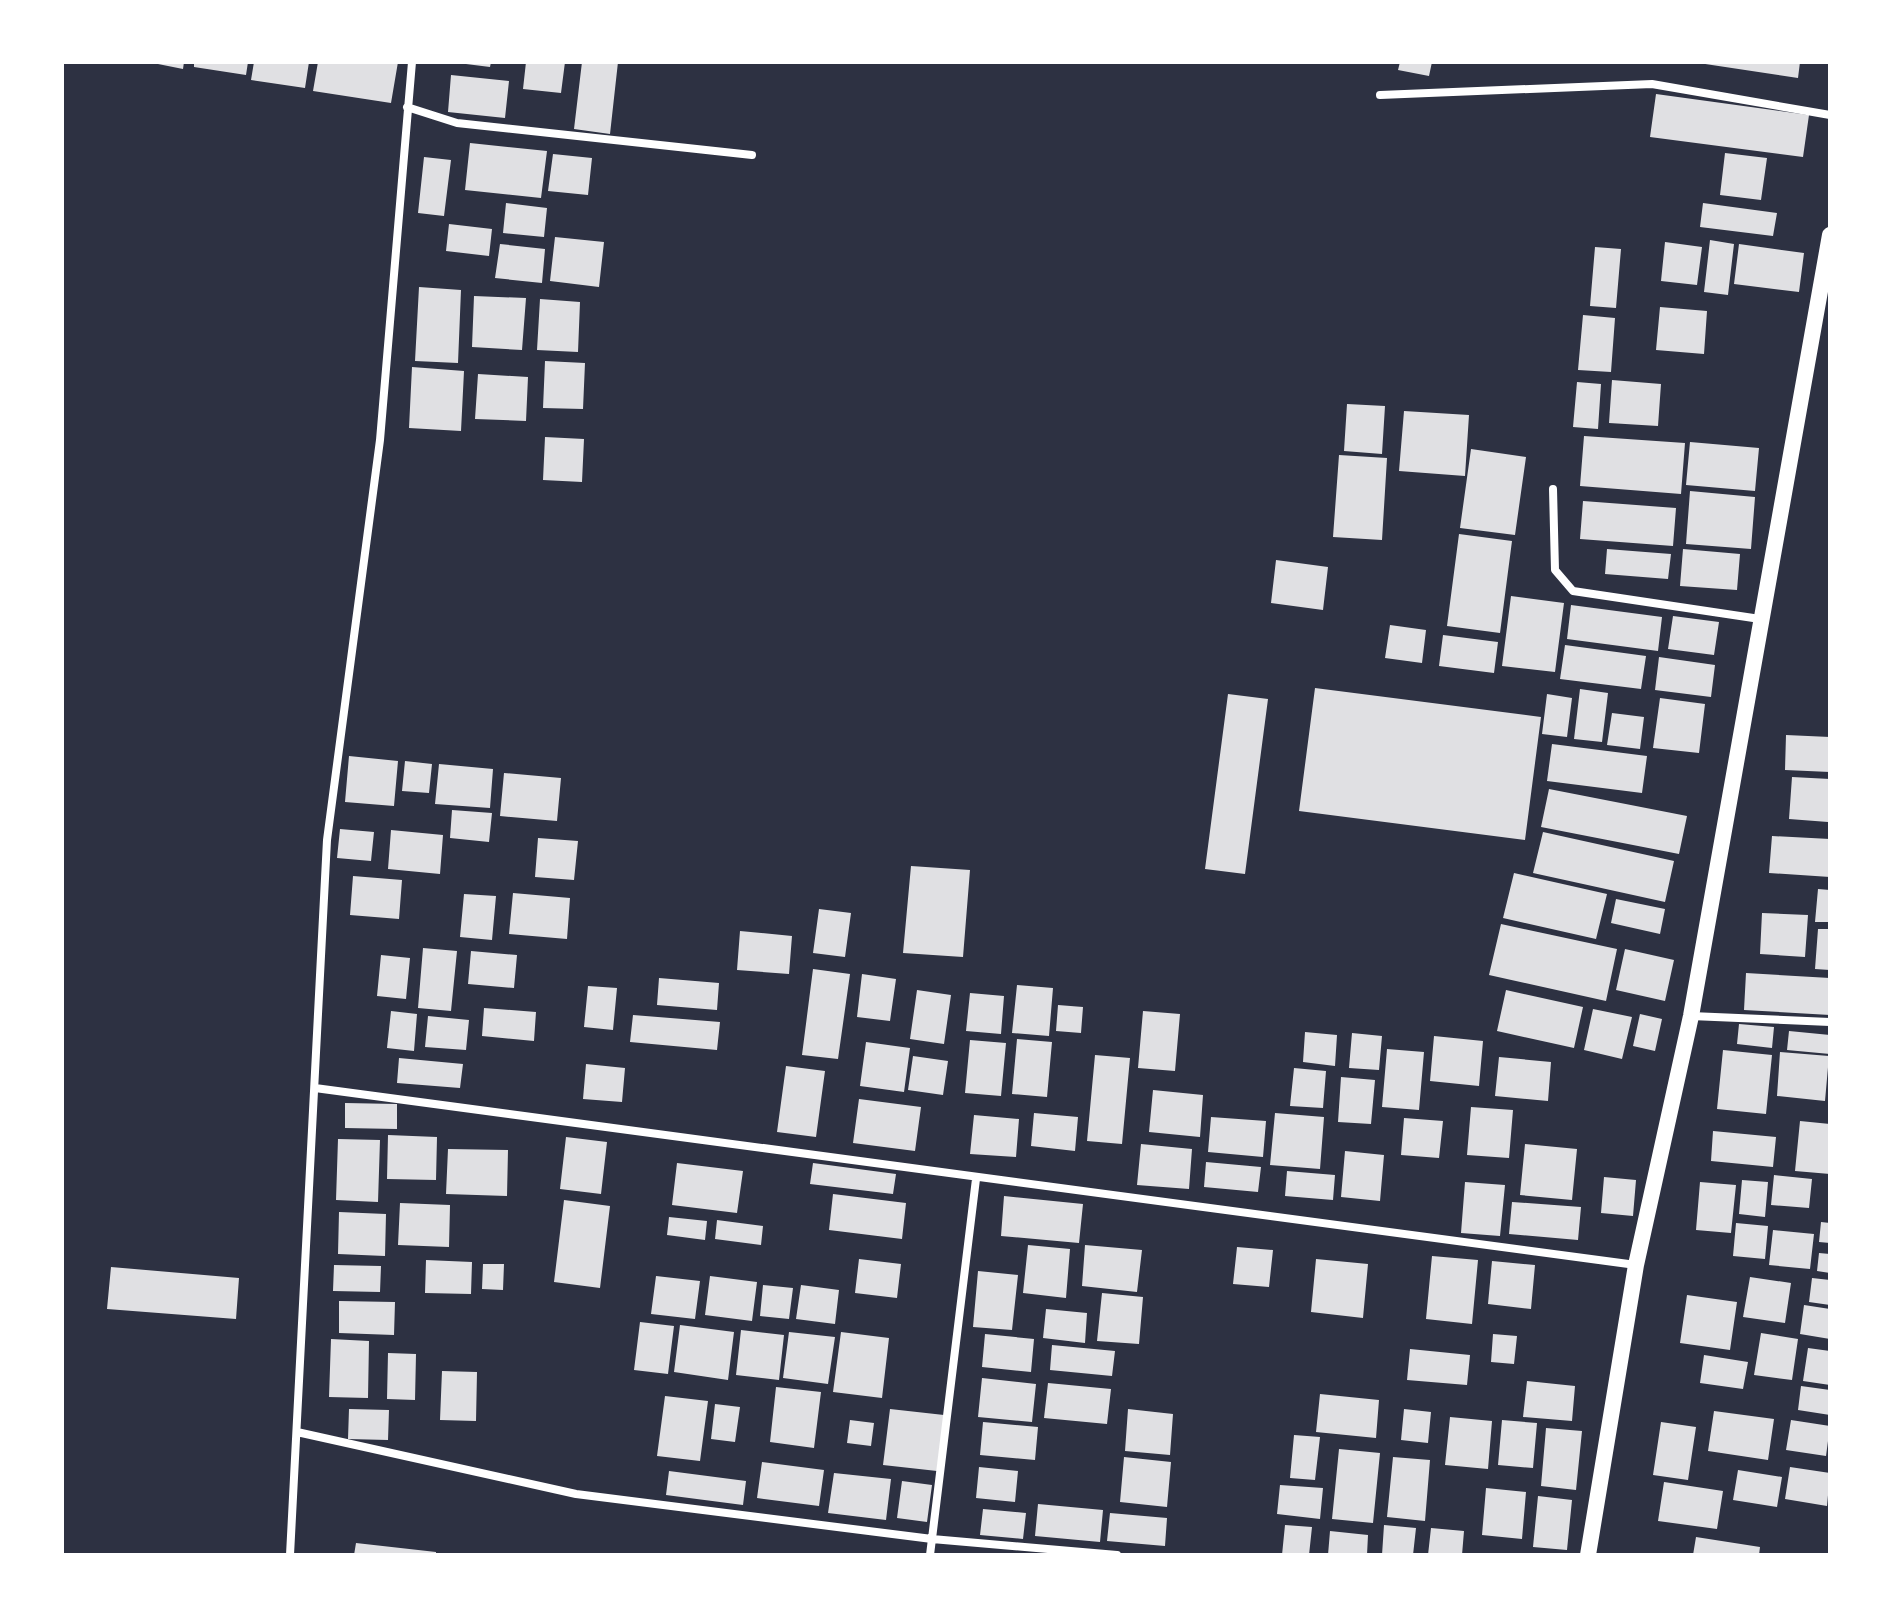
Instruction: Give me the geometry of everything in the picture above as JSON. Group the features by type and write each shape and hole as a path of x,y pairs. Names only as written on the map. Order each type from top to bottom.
{"main road":[{"path":"1588,1555 1636,1265 1691,1016 1830,235"}],"street":[{"path":"290,1555 327,840 380,440 412,62"},
{"path":"1380,95 1652,84 1830,115"},
{"path":"407,107 457,123 752,155"},
{"path":"1553,489 1555,570 1573,591 1760,619"},
{"path":"1691,1016 1830,1022"},
{"path":"315,1088 976,1179 1636,1265"},
{"path":"930,1555 976,1179"},
{"path":"297,1432 576,1494 932,1539 1117,1555"}],"building":[{"path":"148,62 184,62 183,69"},
{"path":"194,62 248,62 246,75 194,67"},
{"path":"254,62 309,62 305,88 251,80"},
{"path":"318,62 398,62 391,103 313,91"},
{"path":"466,62 491,62 490,67"},
{"path":"526,62 565,62 561,93 523,89"},
{"path":"582,62 618,62 610,134 574,129"},
{"path":"1400,62 1432,62 1429,76 1398,70"},
{"path":"1692,62 1800,62 1798,78"},
{"path":"451,75 509,81 505,118 448,112"},
{"path":"1656,94 1809,115 1803,157 1650,137"},
{"path":"470,143 547,151 541,198 465,190"},
{"path":"1725,153 1767,158 1761,200 1720,195"},
{"path":"553,154 592,158 588,195 548,191"},
{"path":"424,157 451,160 444,216 418,213"},
{"path":"506,203 547,208 544,237 503,233"},
{"path":"1703,203 1777,213 1773,236 1700,227"},
{"path":"449,224 492,229 489,256 446,251"},
{"path":"555,237 604,242 599,287 550,281"},
{"path":"1710,240 1734,244 1728,295 1704,292"},
{"path":"1665,242 1702,247 1697,285 1661,281"},
{"path":"500,244 545,249 542,283 495,278"},
{"path":"1739,244 1804,253 1799,292 1734,284"},
{"path":"1595,247 1621,249 1616,308 1590,306"},
{"path":"419,287 461,290 458,363 415,361"},
{"path":"474,296 526,298 522,350 472,347"},
{"path":"540,299 580,302 578,352 537,350"},
{"path":"1660,307 1707,311 1704,354 1656,350"},
{"path":"1583,315 1615,318 1611,372 1578,370"},
{"path":"545,361 585,363 583,409 543,408"},
{"path":"412,367 464,371 461,431 409,428"},
{"path":"478,374 528,377 526,421 475,419"},
{"path":"1612,380 1661,384 1658,426 1609,423"},
{"path":"1577,382 1601,384 1598,429 1573,427"},
{"path":"1347,404 1385,406 1382,454 1344,451"},
{"path":"1404,411 1469,415 1465,476 1399,471"},
{"path":"1584,436 1685,443 1681,494 1580,486"},
{"path":"545,437 584,439 582,482 543,480"},
{"path":"1690,442 1759,448 1755,491 1686,485"},
{"path":"1471,449 1526,457 1515,535 1460,528"},
{"path":"1339,455 1387,458 1382,540 1333,537"},
{"path":"1690,491 1755,497 1751,549 1686,544"},
{"path":"1583,501 1676,508 1673,546 1580,539"},
{"path":"1459,534 1512,541 1500,633 1447,626"},
{"path":"1607,549 1671,554 1668,579 1605,574"},
{"path":"1683,549 1740,554 1737,590 1680,586"},
{"path":"1276,560 1328,567 1323,610 1271,603"},
{"path":"1511,596 1564,603 1555,672 1502,666"},
{"path":"1571,605 1662,617 1658,651 1567,639"},
{"path":"1673,616 1719,622 1714,655 1668,649"},
{"path":"1390,625 1426,630 1422,663 1385,658"},
{"path":"1443,635 1498,642 1494,673 1439,666"},
{"path":"1565,645 1646,656 1641,689 1560,679"},
{"path":"1659,657 1715,665 1711,697 1655,690"},
{"path":"1315,688 1541,717 1525,840 1299,811"},
{"path":"1580,689 1608,693 1602,742 1574,739"},
{"path":"1228,694 1268,699 1245,874 1205,869"},
{"path":"1547,694 1572,698 1567,737 1542,734"},
{"path":"1660,698 1705,704 1699,753 1653,748"},
{"path":"1612,713 1644,717 1640,749 1607,745"},
{"path":"1786,735 1830,737 1830,772 1785,770"},
{"path":"1552,744 1647,756 1642,793 1547,781"},
{"path":"349,756 398,761 394,806 345,802"},
{"path":"405,761 432,764 429,793 402,791"},
{"path":"439,764 493,769 490,808 435,804"},
{"path":"504,773 561,778 557,821 500,816"},
{"path":"1792,777 1830,779 1828,822 1789,819"},
{"path":"1549,789 1687,816 1679,854 1541,827"},
{"path":"452,810 492,813 489,842 450,838"},
{"path":"340,829 374,832 371,861 337,858"},
{"path":"391,830 443,835 440,874 388,869"},
{"path":"1543,832 1674,861 1665,902 1533,873"},
{"path":"1772,836 1830,839 1830,877 1769,873"},
{"path":"538,838 578,841 574,880 535,877"},
{"path":"911,866 970,870 963,957 903,953"},
{"path":"1514,873 1607,894 1596,939 1503,918"},
{"path":"353,876 402,880 399,919 350,915"},
{"path":"1818,889 1830,890 1830,922 1815,922"},
{"path":"513,893 570,898 567,939 509,934"},
{"path":"464,894 496,896 492,940 460,937"},
{"path":"1616,899 1665,909 1660,934 1611,923"},
{"path":"819,909 851,913 845,957 813,953"},
{"path":"1762,913 1808,915 1805,957 1760,954"},
{"path":"1501,924 1617,949 1606,1001 1489,975"},
{"path":"1818,929 1830,929 1830,970 1815,969"},
{"path":"740,931 792,936 789,974 737,970"},
{"path":"423,948 457,951 451,1011 418,1008"},
{"path":"1625,949 1674,960 1665,1001 1616,990"},
{"path":"471,951 517,955 514,988 468,984"},
{"path":"381,955 410,958 406,999 377,996"},
{"path":"813,969 850,974 838,1059 802,1055"},
{"path":"1746,973 1830,978 1830,1015 1744,1010"},
{"path":"862,974 896,979 890,1021 857,1017"},
{"path":"659,978 719,983 717,1010 657,1005"},
{"path":"1017,985 1053,988 1049,1036 1012,1033"},
{"path":"588,986 617,988 613,1030 584,1027"},
{"path":"917,990 951,995 944,1044 910,1039"},
{"path":"1506,990 1583,1007 1574,1048 1497,1031"},
{"path":"970,993 1004,996 1001,1034 966,1031"},
{"path":"1058,1005 1083,1007 1081,1033 1056,1031"},
{"path":"484,1008 536,1012 534,1041 482,1036"},
{"path":"1593,1009 1632,1017 1622,1059 1584,1050"},
{"path":"391,1011 417,1014 414,1051 387,1048"},
{"path":"1143,1011 1180,1014 1175,1071 1138,1068"},
{"path":"1640,1014 1662,1019 1655,1051 1633,1046"},
{"path":"633,1015 720,1022 717,1050 630,1042"},
{"path":"428,1016 469,1020 466,1050 425,1047"},
{"path":"1739,1024 1774,1027 1772,1048 1737,1044"},
{"path":"1789,1031 1830,1035 1830,1054 1787,1050"},
{"path":"1305,1032 1337,1035 1335,1066 1303,1062"},
{"path":"1352,1033 1382,1036 1379,1070 1349,1068"},
{"path":"1434,1036 1483,1041 1479,1086 1430,1081"},
{"path":"1017,1039 1052,1042 1047,1097 1012,1094"},
{"path":"970,1040 1006,1043 1001,1096 965,1093"},
{"path":"866,1042 910,1048 904,1092 860,1086"},
{"path":"1387,1049 1424,1052 1419,1110 1382,1107"},
{"path":"1723,1050 1772,1055 1766,1114 1717,1109"},
{"path":"1780,1052 1829,1056 1825,1101 1777,1096"},
{"path":"1095,1055 1130,1058 1122,1144 1087,1141"},
{"path":"913,1056 948,1061 943,1095 908,1090"},
{"path":"1499,1057 1551,1062 1548,1101 1495,1096"},
{"path":"399,1058 463,1064 460,1088 397,1083"},
{"path":"586,1064 625,1068 622,1102 583,1099"},
{"path":"786,1066 825,1071 816,1137 777,1132"},
{"path":"1294,1068 1326,1071 1323,1108 1290,1106"},
{"path":"1341,1077 1375,1080 1371,1124 1338,1122"},
{"path":"1153,1090 1203,1095 1200,1137 1149,1132"},
{"path":"859,1099 921,1107 915,1151 853,1143"},
{"path":"345,1103 397,1104 397,1129 345,1128"},
{"path":"1471,1107 1513,1110 1509,1158 1467,1155"},
{"path":"1034,1113 1078,1117 1075,1151 1031,1146"},
{"path":"1275,1113 1324,1117 1320,1169 1270,1165"},
{"path":"974,1115 1019,1119 1016,1157 970,1154"},
{"path":"1211,1117 1266,1121 1263,1157 1208,1152"},
{"path":"1404,1118 1443,1121 1439,1158 1401,1155"},
{"path":"1800,1121 1830,1124 1830,1174 1795,1171"},
{"path":"1713,1131 1776,1137 1773,1167 1711,1161"},
{"path":"388,1135 437,1137 436,1180 387,1179"},
{"path":"566,1137 607,1142 601,1194 560,1189"},
{"path":"338,1139 380,1140 378,1202 336,1200"},
{"path":"1141,1144 1192,1149 1189,1189 1137,1185"},
{"path":"1525,1144 1577,1149 1572,1200 1520,1195"},
{"path":"448,1149 508,1150 507,1196 446,1194"},
{"path":"1345,1151 1384,1155 1380,1201 1341,1197"},
{"path":"1206,1162 1261,1167 1258,1192 1204,1187"},
{"path":"677,1163 743,1171 737,1213 672,1205"},
{"path":"813,1163 896,1174 893,1194 810,1184"},
{"path":"1287,1171 1335,1175 1333,1200 1285,1196"},
{"path":"1774,1175 1812,1179 1809,1208 1771,1205"},
{"path":"1604,1177 1636,1180 1633,1216 1601,1213"},
{"path":"1742,1180 1768,1182 1765,1217 1739,1214"},
{"path":"1465,1182 1505,1185 1500,1236 1461,1233"},
{"path":"1700,1182 1736,1185 1731,1233 1696,1230"},
{"path":"833,1194 906,1203 902,1239 829,1230"},
{"path":"1004,1196 1083,1204 1079,1243 1001,1236"},
{"path":"564,1200 610,1206 600,1288 554,1282"},
{"path":"1512,1202 1581,1207 1578,1240 1509,1234"},
{"path":"400,1203 450,1205 449,1247 398,1245"},
{"path":"339,1212 386,1214 385,1256 338,1254"},
{"path":"669,1217 707,1221 705,1240 667,1235"},
{"path":"717,1220 763,1226 761,1245 715,1239"},
{"path":"1821,1222 1830,1223 1830,1243 1819,1242"},
{"path":"1736,1223 1768,1226 1765,1259 1733,1256"},
{"path":"1773,1230 1814,1234 1810,1269 1769,1265"},
{"path":"1028,1245 1070,1249 1066,1298 1023,1293"},
{"path":"1085,1245 1142,1250 1137,1292 1082,1286"},
{"path":"1237,1247 1273,1250 1269,1287 1233,1284"},
{"path":"1819,1253 1830,1254 1830,1273 1817,1271"},
{"path":"1432,1256 1478,1260 1472,1324 1426,1319"},
{"path":"859,1259 901,1264 897,1298 855,1293"},
{"path":"1316,1259 1368,1264 1363,1318 1311,1312"},
{"path":"426,1260 472,1262 471,1294 425,1293"},
{"path":"1492,1261 1535,1265 1531,1309 1488,1304"},
{"path":"483,1264 504,1264 503,1290 482,1289"},
{"path":"334,1265 381,1266 380,1292 333,1291"},
{"path":"111,1267 239,1278 236,1319 107,1309"},
{"path":"978,1271 1018,1275 1012,1330 973,1327"},
{"path":"656,1276 700,1281 695,1319 651,1314"},
{"path":"710,1276 757,1282 752,1321 705,1315"},
{"path":"1750,1277 1791,1283 1785,1323 1743,1317"},
{"path":"1812,1278 1830,1280 1830,1305 1809,1302"},
{"path":"763,1285 793,1288 789,1319 760,1316"},
{"path":"801,1285 839,1290 835,1324 796,1319"},
{"path":"1102,1293 1143,1297 1139,1344 1097,1341"},
{"path":"1687,1295 1737,1302 1730,1350 1680,1343"},
{"path":"339,1301 395,1302 394,1335 339,1333"},
{"path":"1804,1305 1830,1309 1830,1339 1800,1334"},
{"path":"1046,1309 1087,1313 1085,1343 1043,1338"},
{"path":"640,1322 674,1326 668,1374 634,1370"},
{"path":"680,1325 734,1332 728,1380 674,1372"},
{"path":"741,1330 784,1335 779,1380 736,1375"},
{"path":"789,1332 835,1337 828,1384 783,1378"},
{"path":"841,1332 889,1338 882,1398 833,1392"},
{"path":"1761,1333 1798,1339 1792,1380 1754,1375"},
{"path":"985,1334 1034,1339 1031,1372 982,1367"},
{"path":"1493,1334 1517,1336 1514,1364 1491,1362"},
{"path":"331,1339 369,1341 368,1398 329,1397"},
{"path":"1052,1345 1115,1351 1112,1376 1050,1370"},
{"path":"1808,1348 1830,1351 1830,1385 1803,1381"},
{"path":"1410,1349 1470,1355 1467,1385 1407,1380"},
{"path":"388,1353 416,1354 415,1400 387,1399"},
{"path":"1704,1355 1748,1362 1743,1389 1700,1383"},
{"path":"442,1371 477,1372 476,1421 440,1420"},
{"path":"982,1378 1036,1384 1032,1422 978,1417"},
{"path":"1527,1381 1575,1386 1572,1421 1523,1417"},
{"path":"1048,1383 1111,1389 1107,1424 1044,1418"},
{"path":"1801,1386 1830,1390 1830,1415 1798,1410"},
{"path":"776,1387 821,1392 814,1448 770,1442"},
{"path":"1320,1394 1379,1400 1376,1438 1316,1432"},
{"path":"665,1396 708,1401 700,1461 657,1456"},
{"path":"715,1404 740,1407 735,1442 711,1439"},
{"path":"349,1409 389,1410 388,1440 348,1439"},
{"path":"890,1409 944,1415 937,1471 883,1465"},
{"path":"1128,1409 1173,1414 1170,1455 1125,1451"},
{"path":"1404,1409 1431,1412 1428,1443 1401,1440"},
{"path":"1714,1411 1774,1419 1768,1460 1708,1451"},
{"path":"1450,1417 1492,1421 1488,1469 1445,1465"},
{"path":"850,1420 874,1423 871,1446 847,1443"},
{"path":"1502,1420 1537,1423 1533,1468 1498,1465"},
{"path":"1791,1420 1830,1426 1826,1456 1786,1450"},
{"path":"983,1422 1038,1427 1035,1460 980,1455"},
{"path":"1661,1422 1696,1427 1688,1480 1653,1475"},
{"path":"1546,1428 1582,1431 1576,1490 1541,1486"},
{"path":"1294,1435 1320,1437 1315,1480 1290,1478"},
{"path":"1339,1449 1380,1453 1373,1523 1332,1519"},
{"path":"1124,1457 1171,1462 1167,1507 1120,1502"},
{"path":"1393,1457 1430,1460 1425,1521 1387,1517"},
{"path":"762,1462 824,1470 819,1506 757,1498"},
{"path":"979,1467 1018,1471 1015,1502 976,1498"},
{"path":"1790,1467 1830,1473 1827,1506 1785,1499"},
{"path":"1738,1470 1782,1477 1777,1507 1733,1500"},
{"path":"669,1471 746,1481 743,1505 666,1495"},
{"path":"834,1473 891,1479 886,1520 828,1513"},
{"path":"902,1481 932,1485 927,1522 897,1518"},
{"path":"1664,1482 1723,1491 1717,1529 1658,1521"},
{"path":"1280,1485 1323,1488 1320,1519 1277,1514"},
{"path":"1486,1488 1526,1492 1522,1539 1482,1535"},
{"path":"1538,1496 1572,1500 1567,1550 1533,1547"},
{"path":"1038,1504 1103,1510 1100,1542 1035,1536"},
{"path":"983,1509 1026,1513 1023,1539 980,1535"},
{"path":"1110,1513 1167,1518 1165,1546 1107,1541"},
{"path":"1285,1525 1312,1527 1309,1555 1282,1555"},
{"path":"1384,1525 1416,1528 1413,1555 1382,1555"},
{"path":"1431,1528 1464,1531 1462,1555 1428,1555"},
{"path":"1330,1531 1368,1535 1367,1555 1328,1555"},
{"path":"1696,1537 1760,1547 1759,1555 1693,1555"},
{"path":"356,1543 436,1552 436,1555 354,1555"}]}
